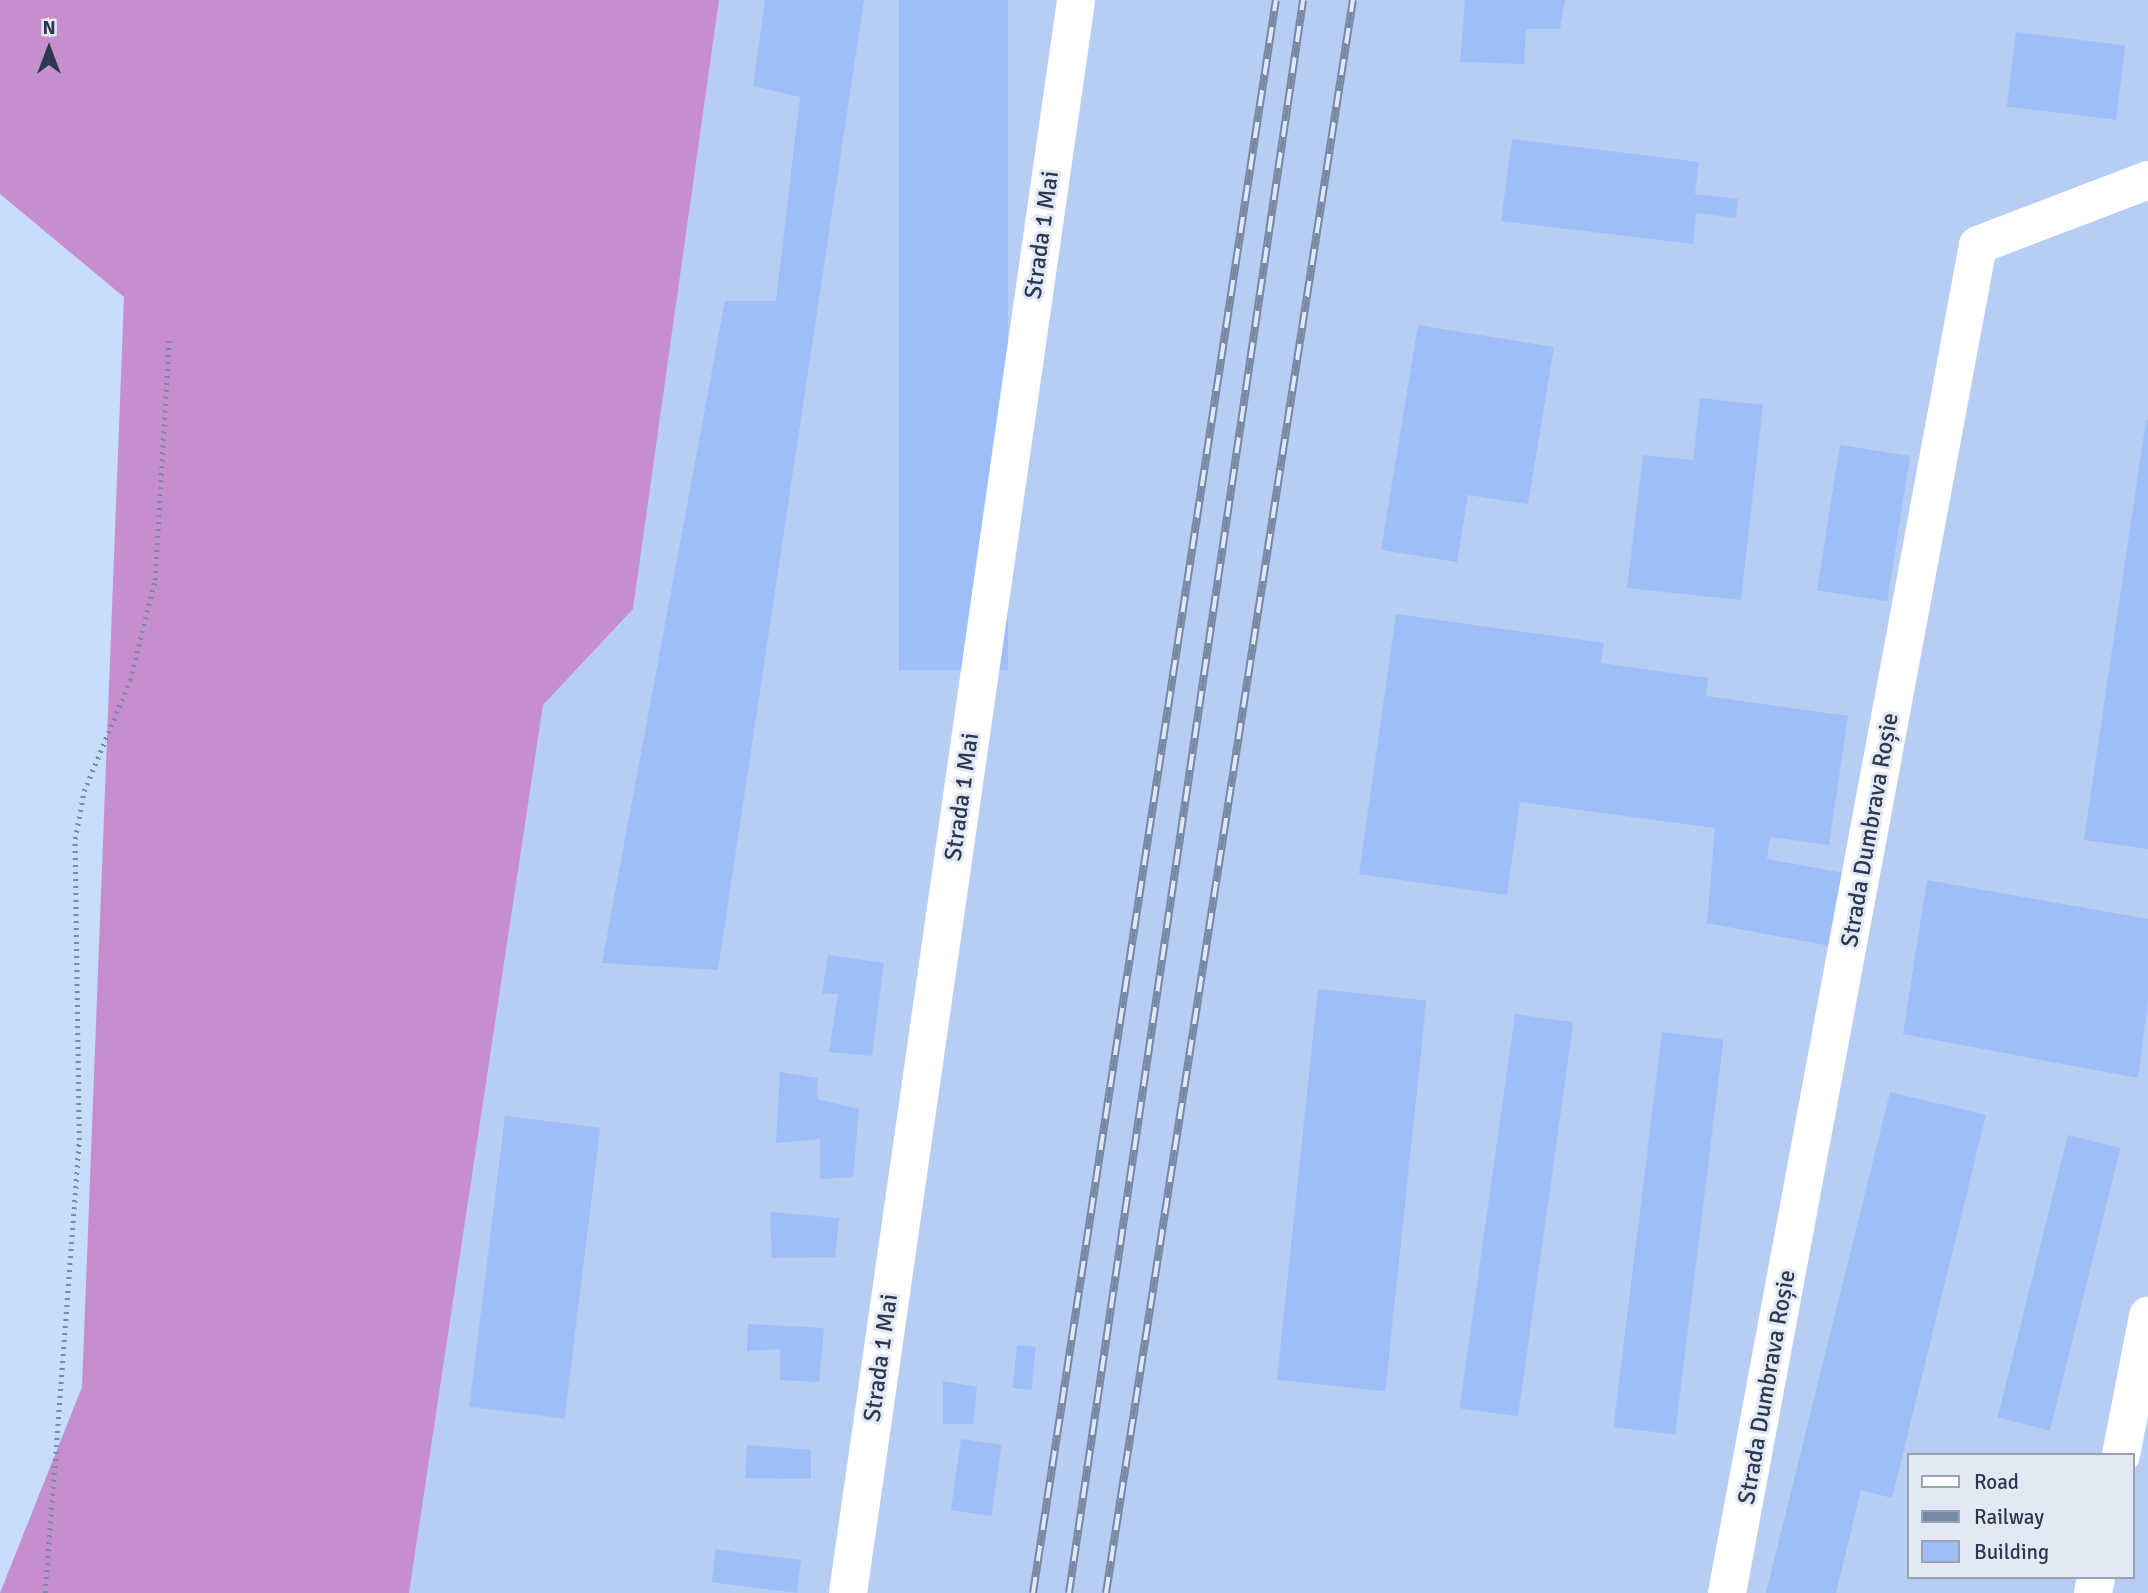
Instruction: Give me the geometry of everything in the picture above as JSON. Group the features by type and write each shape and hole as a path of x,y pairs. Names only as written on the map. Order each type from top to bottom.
{"main road":[{"name":"Strada 1 Mai","path":"848,1593 1076,0"},
{"name":"Strada Dumbrava Roșie","path":"1727,1593 1978,245 2148,180"},
{"path":"2121,1453 2148,1316"}],"path":[{"path":"46,1593 79,1140 75,839 84,791 130,680 155,580 169,338"}],"shaded area":[{"path":"0,0 719,0 633,609 543,705 409,1593 0,1593 82,1387 124,297 0,194"},
{"path":"719,0 2148,0 2148,1593 409,1593 543,705 633,609"}],"building":[{"path":"765,0 864,0 718,970 602,963 725,301 776,301 800,97 753,86"},
{"path":"899,0 1008,0 1008,670 899,670"},
{"path":"1465,0 1565,0 1560,29 1526,29 1524,64 1460,62"},
{"path":"2016,32 2125,45 2116,120 2007,106"},
{"path":"1512,139 1699,162 1695,194 1738,199 1736,218 1696,213 1693,244 1501,221"},
{"path":"1418,325 1554,347 1528,504 1468,495 1457,562 1381,550"},
{"path":"1700,398 1763,405 1741,600 1627,588 1643,455 1693,460"},
{"path":"2148,420 2148,849 2084,840"},
{"path":"1840,445 1910,456 1887,601 1817,590"},
{"path":"1396,614 1604,643 1601,663 1708,678 1706,696 1848,716 1829,845 1770,837 1767,859 1844,873 1830,946 1707,923 1715,828 1520,802 1507,895 1359,874"},
{"path":"1927,880 2148,919 2148,1002 2138,1078 1903,1034"},
{"path":"828,955 884,963 872,1056 829,1052 838,994 822,994"},
{"path":"1318,989 1426,1000 1385,1391 1277,1380"},
{"path":"1515,1014 1573,1022 1518,1416 1460,1408"},
{"path":"1662,1032 1724,1040 1675,1435 1613,1427"},
{"path":"780,1072 818,1078 817,1099 859,1109 853,1177 820,1179 820,1139 776,1143"},
{"path":"1890,1092 1986,1115 1892,1498 1861,1490 1836,1593 1766,1593"},
{"path":"505,1116 600,1128 565,1419 469,1407"},
{"path":"2068,1135 2120,1148 2050,1430 1998,1417"},
{"path":"770,1212 839,1218 835,1257 772,1258"},
{"path":"748,1324 824,1328 819,1382 780,1380 780,1349 747,1351"},
{"path":"1017,1345 1036,1347 1031,1390 1013,1388"},
{"path":"943,1381 977,1387 973,1424 943,1424"},
{"path":"961,1439 1002,1445 992,1516 951,1510"},
{"path":"747,1445 811,1450 811,1479 745,1478"},
{"path":"716,1550 801,1560 797,1593 712,1582"}],"railway":[{"path":"1033,1593 1276,0"},
{"path":"1069,1593 1303,0"},
{"path":"1106,1593 1353,0"}]}
